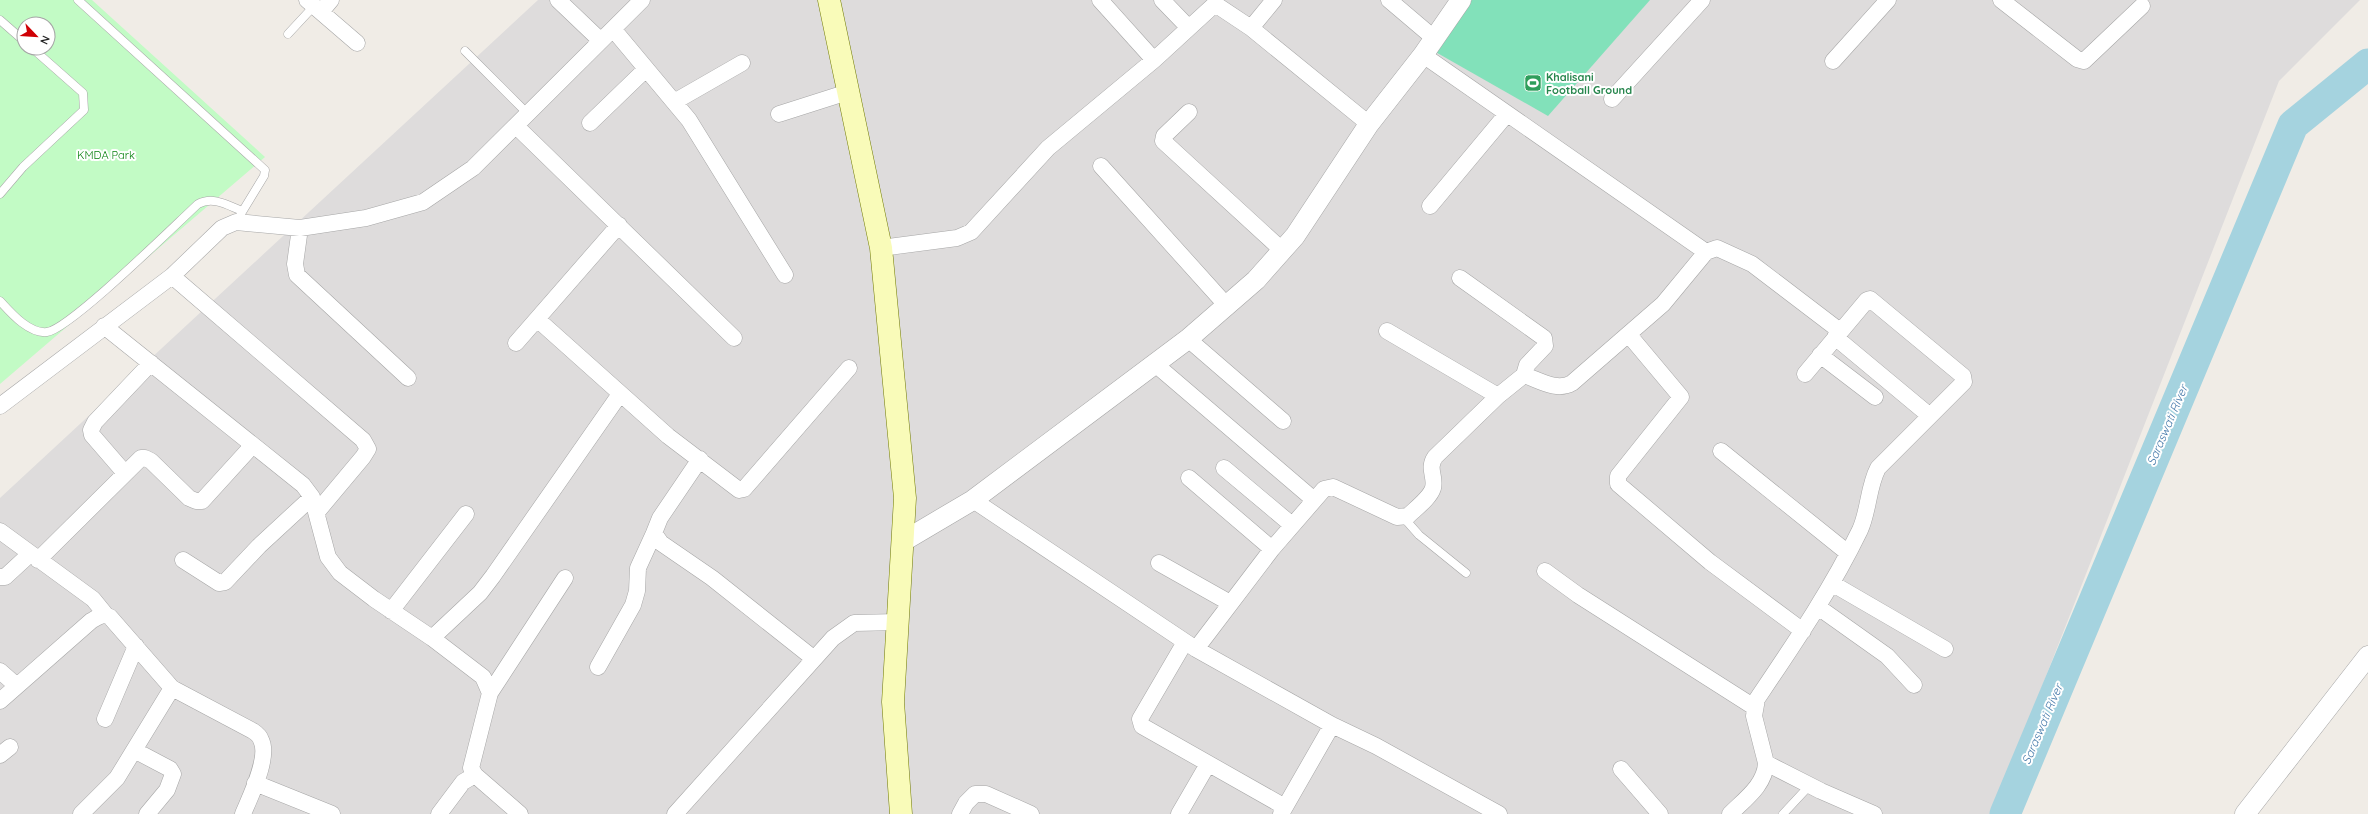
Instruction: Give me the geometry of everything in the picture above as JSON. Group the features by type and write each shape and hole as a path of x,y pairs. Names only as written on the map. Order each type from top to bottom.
{"main road":[{"path":"829,0 881,248 905,498 893,702 901,814"}],"street":[{"path":"558,0 601,41"},
{"path":"0,406 172,276 222,228 239,217 300,228 366,218 423,202 473,168 642,0"},
{"path":"1100,0 1154,60"},
{"path":"1162,0 1189,28"},
{"path":"1251,28 1274,0"},
{"path":"1389,0 1434,39"},
{"path":"902,542 973,500 1188,339 1256,280 1283,251 1369,124 1423,56 1461,0"},
{"path":"1612,99 1702,0"},
{"path":"1833,61 1888,0"},
{"path":"2001,0 2077,59 2084,62 2142,6"},
{"path":"318,4 357,43"},
{"path":"881,248 957,238 971,232 1048,148 1154,60 1217,4 1251,28 1369,124"},
{"path":"613,30 695,129 785,275"},
{"path":"1423,56 1506,115 1706,252"},
{"path":"674,102 742,63"},
{"path":"590,123 646,69"},
{"path":"779,114 848,92"},
{"path":"1189,112 1164,136 1163,141 1283,251"},
{"path":"1430,206 1506,115"},
{"path":"516,126 734,338"},
{"path":"1101,166 1227,306"},
{"path":"516,343 619,225"},
{"path":"300,228 295,264 297,275 408,378"},
{"path":"1524,375 1554,386 1566,386 1629,335 1674,294 1706,252 1717,248 1745,260 1838,334 1930,416"},
{"path":"172,276 363,440 368,449 364,457 315,505 259,546 225,582 219,583 183,560"},
{"path":"1332,725 1283,810 1208,764 1145,728 1140,723 1190,646 1230,603 1272,549 1324,489 1333,487 1397,517 1404,518 1432,491 1433,484 1430,466 1435,457 1498,396 1524,375 1527,365 1545,346 1544,338 1460,278"},
{"path":"1730,814 1761,782 1766,763 1754,707 1757,699 1833,584 1862,525 1873,480 1878,468 1962,386 1964,382 1963,376 1870,299 1867,300 1805,374"},
{"path":"537,319 668,436 736,488 744,489 849,368"},
{"path":"104,326 303,486 315,505 328,557 340,572 391,611 432,638 483,677 490,693"},
{"path":"1387,331 1498,396"},
{"path":"1629,335 1681,397 1618,476 1618,484 1710,562 1803,631"},
{"path":"1188,339 1283,421"},
{"path":"1820,355 1875,397"},
{"path":"124,472 92,435 91,430 94,422 151,363"},
{"path":"1155,364 1314,499"},
{"path":"432,638 480,593 620,394"},
{"path":"0,578 5,577 34,557 124,472 141,458 145,458 189,498 196,501 202,500 253,445"},
{"path":"1721,452 1848,553"},
{"path":"598,667 633,606 637,591 638,568 660,518 700,460"},
{"path":"1224,468 1292,525"},
{"path":"1189,478 1272,549"},
{"path":"973,500 1190,646 1332,725 1376,746 1499,814"},
{"path":"391,611 466,514"},
{"path":"0,531 93,599 172,688 253,731 261,739 264,748 262,762 243,814"},
{"path":"654,532 661,543 712,578 813,658"},
{"path":"1159,563 1230,603"},
{"path":"1546,571 1578,595 1754,707"},
{"path":"520,814 475,775 471,768 490,693 565,578"},
{"path":"1833,584 1945,648"},
{"path":"1818,607 1887,656 1914,685"},
{"path":"0,701 91,621 100,615 106,615"},
{"path":"675,814 813,658 833,638 854,623 898,622"},
{"path":"105,719 136,646"},
{"path":"2245,814 2368,656"},
{"path":"0,671 17,686"},
{"path":"81,814 117,778 172,688"},
{"path":"134,750 170,769 173,774 167,790 147,814"},
{"path":"1766,763 1874,814"},
{"path":"1179,814 1208,764"},
{"path":"1621,769 1660,814"},
{"path":"439,814 463,782 475,775"},
{"path":"255,783 332,814"},
{"path":"960,814 966,803 975,794 986,794 1031,814"}],"lane":[{"path":"0,301 25,325 35,330 47,332 70,319 134,264 198,204 206,200 218,202 239,217 264,176 265,170 78,0"},
{"path":"288,34 318,4"},
{"path":"0,20 16,34"},
{"path":"465,51 528,114"},
{"path":"0,194 23,167 84,110 83,94 41,56"},
{"path":"1404,518 1419,535 1466,573"},
{"path":"1784,814 1810,785"}],"shaded area":[{"path":"538,0 2360,0 2279,81 1992,814 0,814 0,498"}],"green space":[{"name":"KMDA Park","path":"0,0 92,0 265,157 0,384"},
{"name":"Khalisani Football Ground","path":"1472,0 1650,0 1548,116 1432,50"}],"waterway":[{"name":"Saraswati River","path":"2005,814 2293,125 2368,64"}],"place":[{"name":"Khalisani Football Ground","path":"1533,83"}]}
